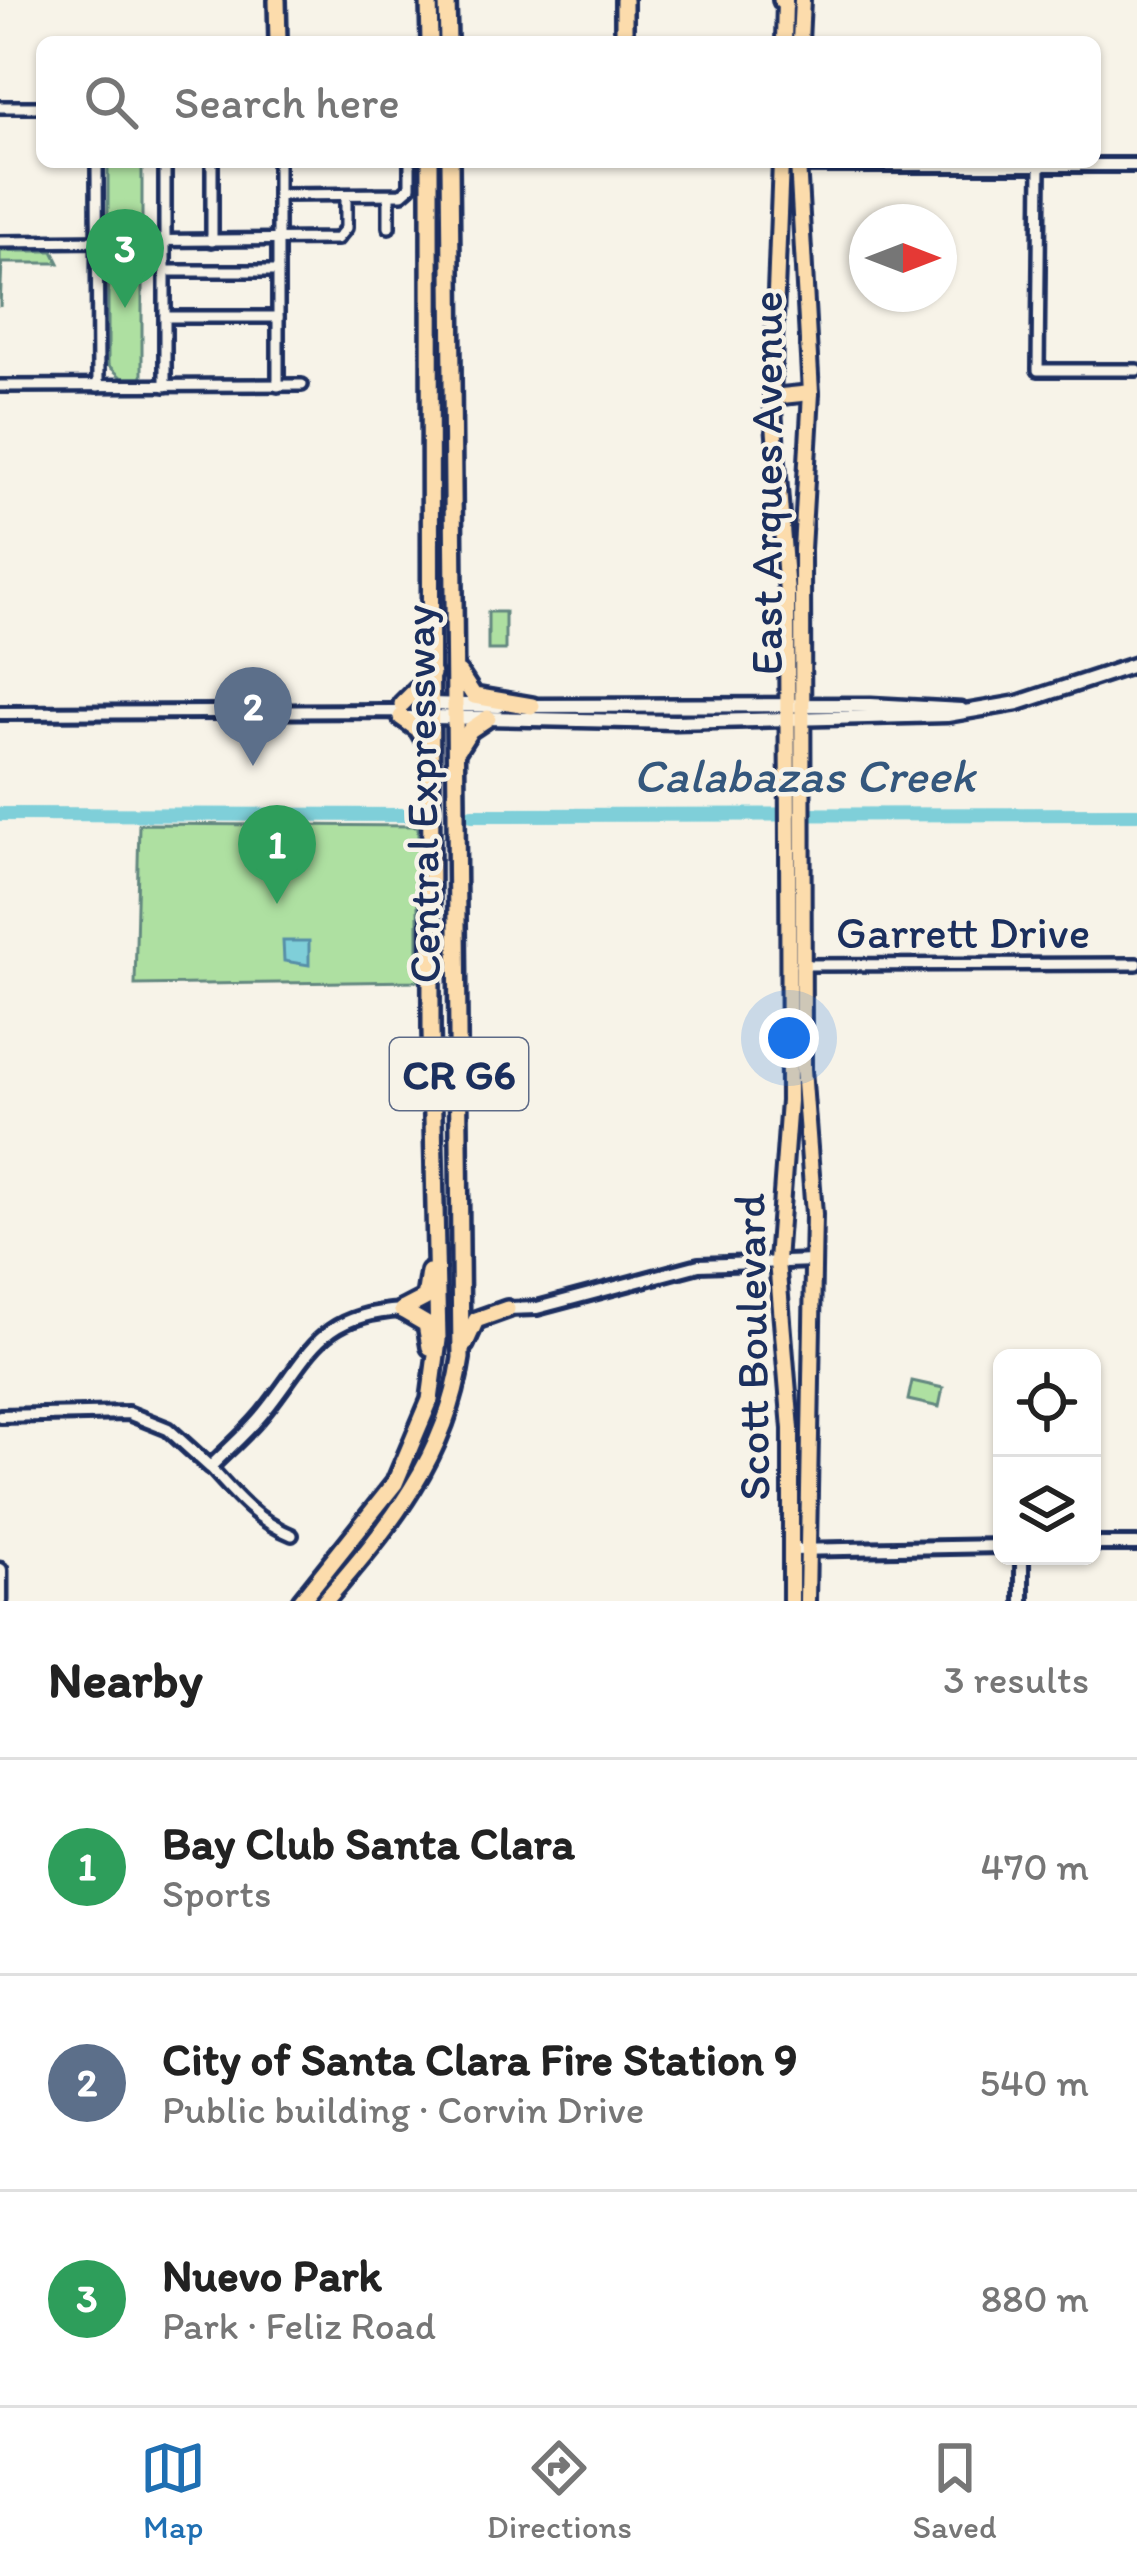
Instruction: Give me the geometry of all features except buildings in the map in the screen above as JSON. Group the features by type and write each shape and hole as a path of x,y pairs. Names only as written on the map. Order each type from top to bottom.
{"highway":[{"path":"278,0 278,36"},
{"path":"429,0 430,36"},
{"path":"624,0 624,36"},
{"path":"447,1 450,36"},
{"name":"Central Expressway","path":"302,1601 395,1483 430,1400 438,1340 430,168"},
{"name":"Central Expressway","path":"330,1596 406,1504 446,1424 461,1358 454,168"},
{"path":"455,666 474,696 532,706"},
{"path":"432,674 399,711 418,729 433,755"},
{"path":"456,752 470,730 488,718"},
{"path":"402,1310 420,1302 428,1290 435,1174"},
{"path":"460,1275 478,1303 507,1309"},
{"path":"461,1358 472,1323 507,1309"},
{"path":"402,1310 426,1324 430,1348 431,1370 410,1452"}],"main road":[{"path":"785,36 788,1"},
{"path":"788,1 798,36"},
{"name":"East Arques Avenue","path":"790,168 811,393 795,804"},
{"name":"East Arques Avenue","path":"790,168 772,397 795,713"},
{"path":"772,397 811,393"},
{"path":"456,712 488,718 962,710 1018,703 1137,664"},
{"path":"432,711 532,706 795,713"},
{"name":"Scott Boulevard","path":"791,1601 800,1549 814,1261 796,965 795,804"},
{"name":"Scott Boulevard","path":"796,965 777,1262 807,1601"},
{"path":"0,1570 0,1601"}],"street":[{"path":"0,107 36,107"},
{"path":"1101,165 1137,165"},
{"path":"97,168 98,386"},
{"path":"165,168 165,386"},
{"path":"212,168 212,241"},
{"path":"278,168 278,386"},
{"path":"278,195 388,195 409,190 410,168"},
{"path":"1040,168 1038,370 1137,370"},
{"path":"0,242 341,237 346,195"},
{"path":"388,195 389,227"},
{"path":"165,271 278,271"},
{"path":"165,317 278,317"},
{"path":"0,386 302,385"},
{"path":"0,713 432,711"},
{"name":"Garrett Drive","path":"796,965 1137,964"},
{"path":"507,1309 537,1308 699,1265 814,1261"},
{"path":"210,1467 266,1410 319,1337 362,1315 402,1310"},
{"path":"0,1416 128,1413 168,1429 237,1498 292,1535"},
{"path":"1101,1544 1137,1544"},
{"path":"800,1549 993,1546"},
{"path":"1022,1565 1022,1601"}],"green space":[{"path":"108,168 142,168 142,230 117,230 108,221"},
{"path":"0,251 53,251 59,263 2,263 0,307"},
{"path":"108,251 142,251 142,378 122,378 108,365"},
{"path":"488,612 505,612 505,650 488,650"},
{"path":"139,824 418,826 418,981 135,985"},
{"path":"912,1381 943,1388 939,1407 908,1400"}],"water":[{"path":"283,941 309,941 309,965 284,961"}],"waterway":[{"name":"Calabazas Creek","path":"0,814 424,815"},
{"name":"Calabazas Creek","path":"472,815 1137,814"}],"place":[{"name":"Nuevo Park","path":"125,308"},
{"name":"City of Santa Clara Fire Station 9","path":"253,766"},
{"name":"Bay Club Santa Clara","path":"277,904"}]}
